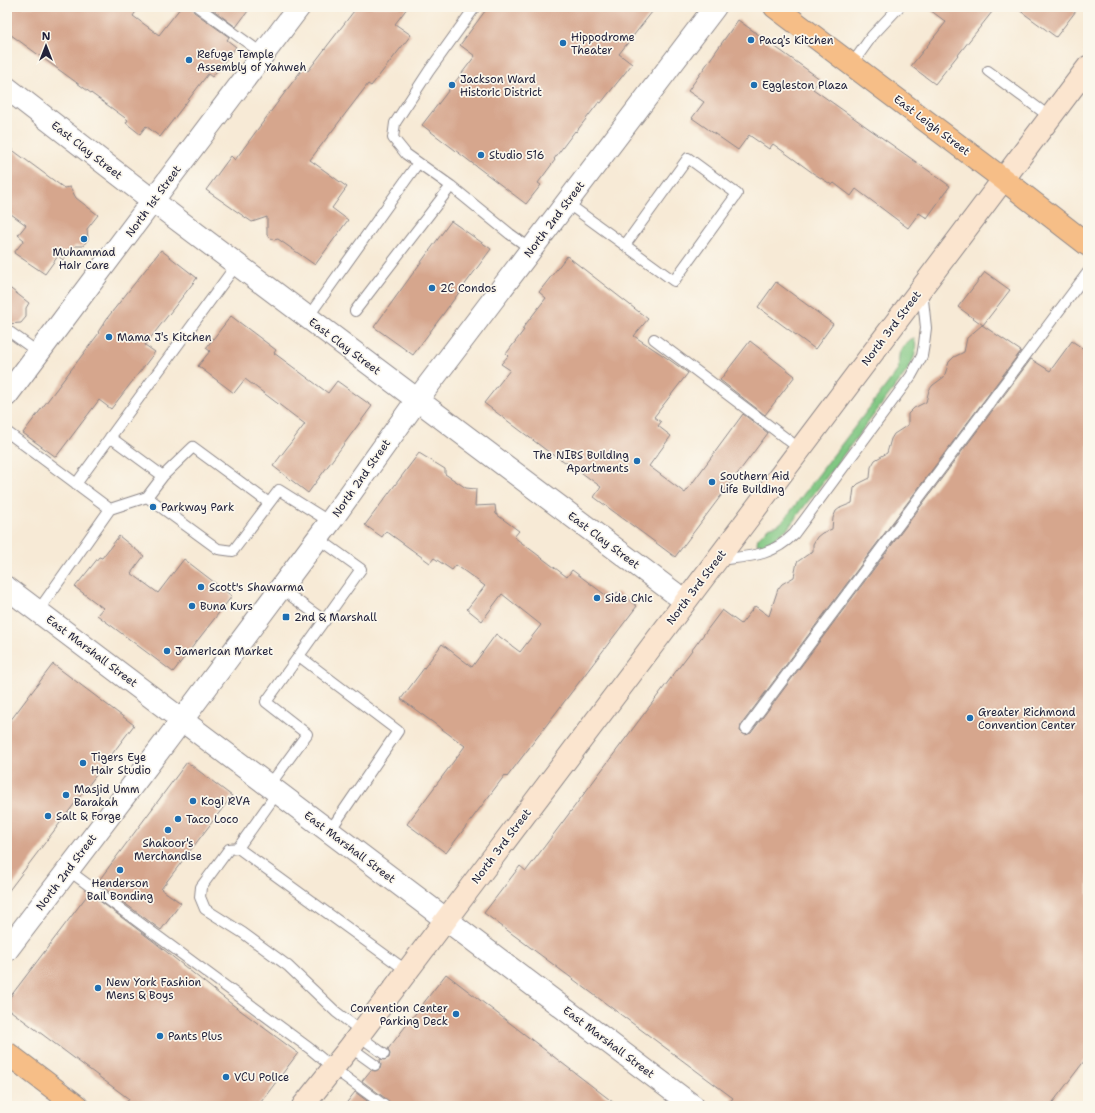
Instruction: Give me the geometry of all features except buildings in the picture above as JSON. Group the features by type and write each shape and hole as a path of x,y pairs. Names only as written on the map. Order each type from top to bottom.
{"main road":[{"name":"East Leigh Street","path":"776,7 1088,245"},
{"name":"North 3rd Street","path":"303,1106 407,971 1088,67"},
{"path":"7,1053 77,1106"}],"street":[{"name":"North 1st Street","path":"7,395 153,201 173,172 299,7"},
{"name":"North 2nd Street","path":"7,950 324,530 417,400 715,7"},
{"name":"East Clay Street","path":"7,88 153,201 685,601"},
{"name":"East Marshall Street","path":"7,588 693,1106"}],"lane":[{"path":"198,7 263,54"},
{"path":"475,7 429,71 395,124 392,138 406,154 531,249"},
{"path":"852,64 872,36 899,7"},
{"path":"988,71 1050,117"},
{"path":"567,203 674,281 737,194 688,158 625,245"},
{"path":"308,317 418,163"},
{"path":"355,311 450,186"},
{"path":"76,484 237,264"},
{"path":"746,729 1088,272"},
{"path":"716,560 759,555 784,543 794,534 911,376 922,356 926,328 922,286"},
{"path":"7,330 39,353"},
{"path":"654,339 800,449"},
{"path":"7,432 110,509"},
{"path":"110,437 162,476"},
{"path":"38,611 110,509 147,497 162,476 193,447 269,503"},
{"path":"147,497 218,549 233,551 279,490 324,530 362,569 266,702 307,734 238,848"},
{"path":"280,588 324,621"},
{"path":"299,656 398,731 329,832"},
{"path":"375,1065 336,1012 288,966 243,932 205,909 200,897 201,887 229,849 238,848 407,971"},
{"path":"68,870 385,1106"},
{"path":"356,1038 384,1054"}],"green space":[{"path":"911,339 914,339 916,351 907,371 788,528 765,546 758,545 758,538 768,528 778,525 784,520 898,370 899,353"}],"place":[{"name":"Pacq's Kitchen","path":"751,40"},
{"name":"Hippodrome Theater","path":"563,43"},
{"name":"Refuge Temple Assembly of Yahweh","path":"189,60"},
{"name":"Jackson Ward Historic District","path":"452,85"},
{"name":"Eggleston Plaza","path":"754,85"},
{"name":"Studio 516","path":"481,155"},
{"name":"Muhammad Hair Care","path":"84,239"},
{"name":"2C Condos","path":"432,288"},
{"name":"Mama J's Kitchen","path":"109,337"},
{"name":"The NIBS Building Apartments","path":"637,461"},
{"name":"Southern Aid Life Building","path":"712,482"},
{"name":"Parkway Park","path":"153,507"},
{"name":"Scott's Shawarma","path":"201,587"},
{"name":"Side Chic","path":"597,598"},
{"name":"Buna Kurs","path":"192,606"},
{"name":"2nd & Marshall","path":"286,617"},
{"name":"Jamerican Market","path":"167,651"},
{"name":"Greater Richmond Convention Center","path":"970,718"},
{"name":"Tigers Eye Hair Studio","path":"83,763"},
{"name":"Masjid Umm Barakah","path":"66,795"},
{"name":"Kogi RVA","path":"193,801"},
{"name":"Salt & Forge","path":"48,816"},
{"name":"Taco Loco","path":"178,819"},
{"name":"Shakoor's Merchandise","path":"168,830"},
{"name":"Henderson Bail Bonding","path":"120,870"},
{"name":"New York Fashion Mens & Boys","path":"98,988"},
{"name":"Convention Center Parking Deck","path":"456,1014"},
{"name":"Pants Plus","path":"160,1036"},
{"name":"VCU Police","path":"226,1077"}]}
